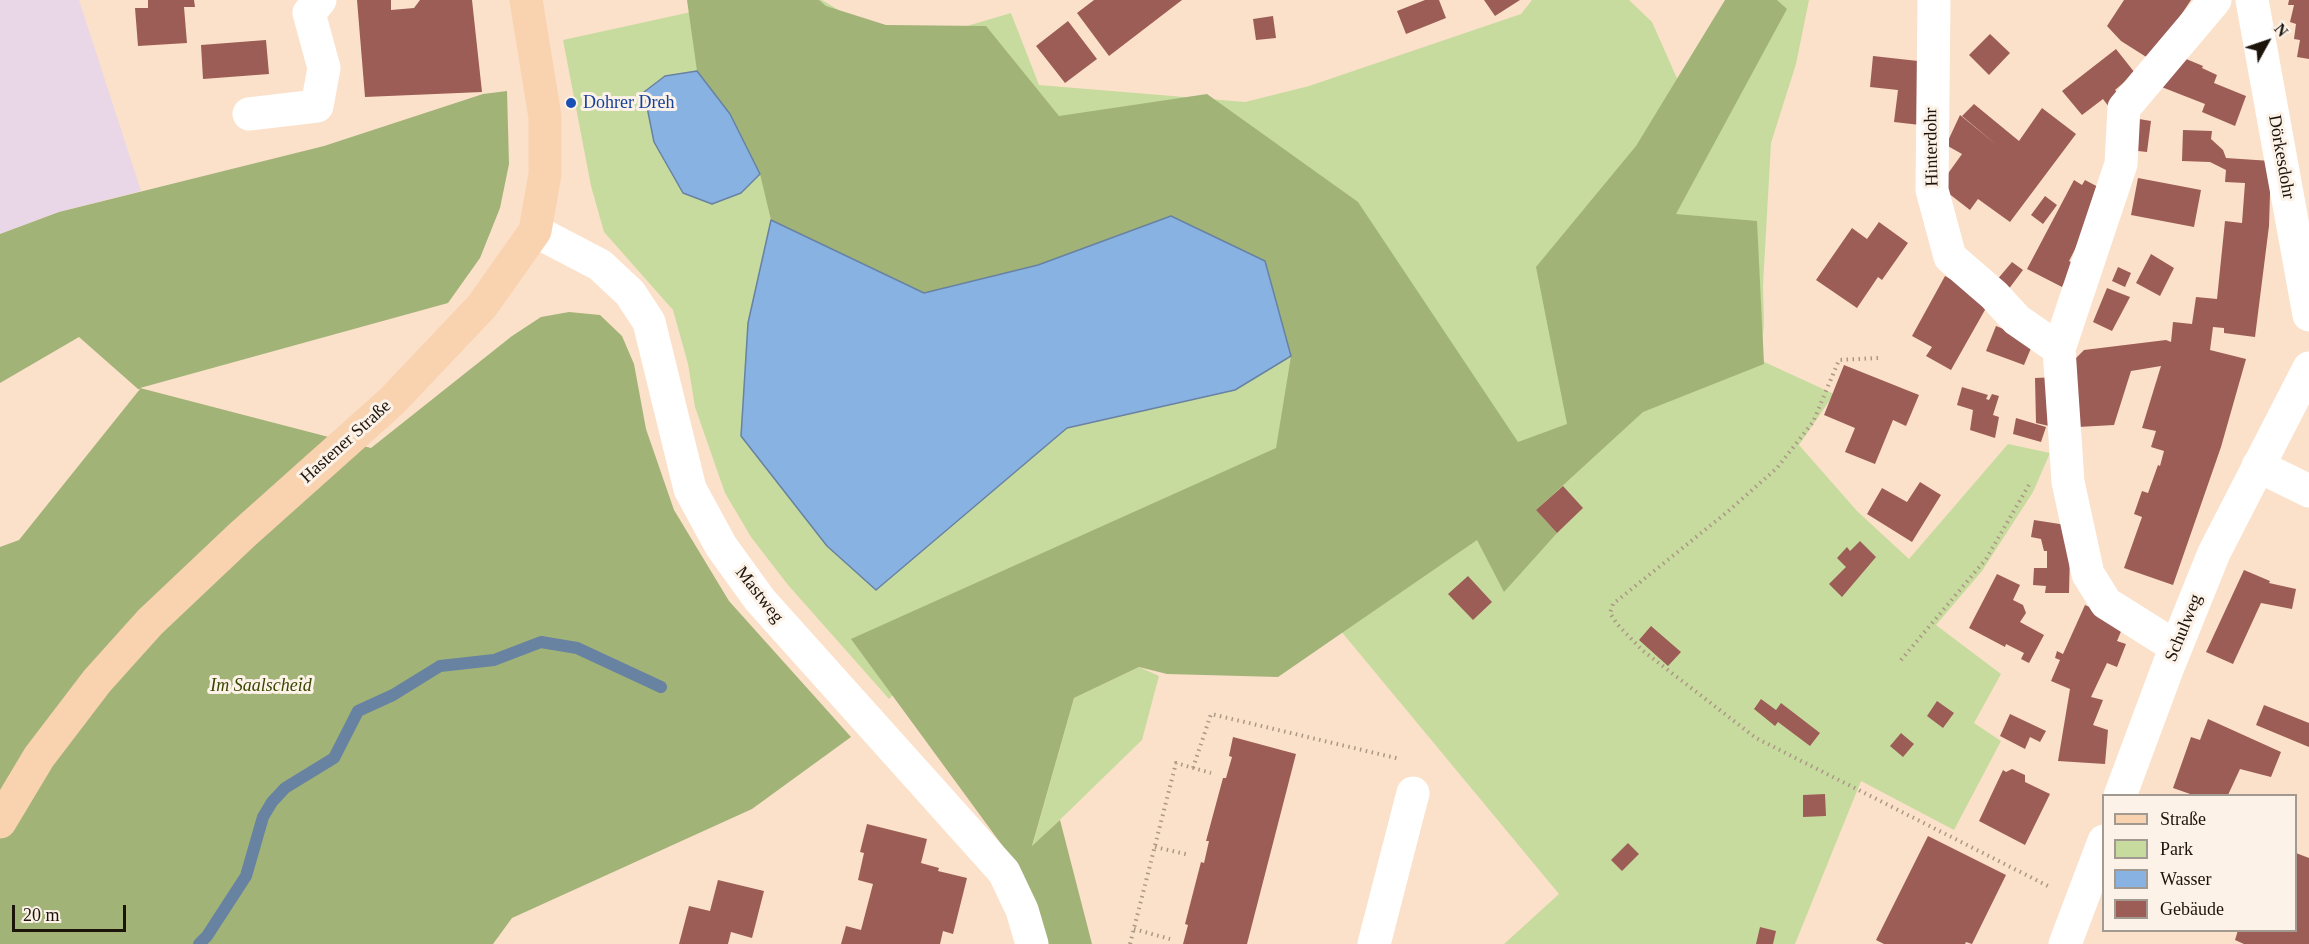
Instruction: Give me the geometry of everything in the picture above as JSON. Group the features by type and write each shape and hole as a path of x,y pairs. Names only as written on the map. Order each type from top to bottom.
{"main road":[{"name":"Hastener Straße","path":"0,822 39,757 97,681 150,622 242,535 392,400 482,306 536,231 545,174 545,117 526,0"}],"street":[{"path":"249,114 317,106 324,68 309,13 320,0"},
{"name":"Hinterdohr","path":"1934,0 1932,190 1950,257 1994,295 2017,320 2059,349"},
{"path":"2176,647 2106,603 2088,574 2068,482 2059,349 2121,164 2124,108 2215,0"},
{"name":"Dörkesdohr","path":"2252,0 2309,315"},
{"name":"Mastweg","path":"536,231 600,265 630,293 649,322 690,489 721,546 760,600 1004,872 1022,910 1032,944"},
{"name":"Schulweg","path":"2120,794 2214,553 2309,368"},
{"path":"2258,466 2309,491"},
{"path":"1374,944 1413,794"},
{"path":"2065,944 2102,844"}],"path":[{"path":"1878,358 1839,360 1813,422 1777,468 1726,513 1613,604 1610,613 1617,624 1642,650 1756,738 2081,902"},
{"path":"1901,660 1986,559 2047,456 2067,456"},
{"path":"1193,768 1211,714 1400,759 1395,792 1413,794"},
{"path":"1130,944 1176,763 1211,773"},
{"path":"1155,847 1190,855"},
{"path":"1134,929 1170,939"}],"shaded area":[{"path":"0,0 79,0 141,191 59,212 0,234"}],"green space":[{"path":"687,0 819,0 826,6 886,25 986,26 1059,116 1207,94 1358,202 1518,442 1567,424 1536,267 1636,146 1725,0 1777,0 1787,9 1676,214 1757,221 1764,364 1643,412 1536,510 1557,533 1504,592 1477,540 1278,677 1167,674 1139,667 1074,698 1032,846 1060,820 1092,944 1043,944 1010,856 851,639 1276,448 1291,356 1038,265 924,293 771,220 760,174 730,114 697,71"},
{"path":"746,0 822,0 857,21 888,30 960,28 1011,13 1039,85 1245,102 1309,86 1521,14 1532,0 1629,0 1652,22 1684,94 1746,0 1809,0 1796,64 1771,143 1763,285 1764,324 1760,360 1834,394 1799,445 1857,511 1909,559 2008,444 2050,453 2033,492 1982,571 1936,625 2001,674 1974,723 2001,741 1954,830 1861,781 1795,944 1504,944 1559,894 1306,589 959,631 889,699 788,585 751,537 725,493 695,407 688,364 673,310 604,232 591,186 563,40"},
{"name":"Im Saalscheid","path":"507,91 509,164 500,208 480,258 448,303 140,388 371,448 512,336 541,317 569,312 600,315 622,336 634,364 646,429 674,510 729,601 851,737 752,809 512,918 493,944 0,944 0,547 19,540 140,389 79,337 0,383 0,234 59,212 324,146 483,94"},
{"path":"1139,667 1159,676 1142,740 1032,847 1074,698"}],"water":[{"path":"697,71 730,114 760,174 741,193 712,204 683,193 654,142 644,92 665,76"},
{"path":"1171,216 1265,261 1291,356 1235,390 1067,428 876,590 827,546 741,436 748,323 771,220 924,293 1038,265"}],"building":[{"path":"148,0 194,0 195,7 184,7 187,43 138,46 135,8 148,8"},
{"path":"357,0 391,0 391,10 414,8 420,0 472,0 482,92 365,97"},
{"path":"1094,0 1182,0 1109,56 1077,13"},
{"path":"1425,0 1439,0 1446,18 1406,34 1397,11"},
{"path":"1484,0 1520,0 1495,16"},
{"path":"2124,0 2191,0 2151,60 2121,41 2107,26"},
{"path":"2289,0 2309,0 2309,59 2297,57 2300,40 2294,39 2296,24 2290,22 2294,5 2288,5"},
{"path":"1273,16 1276,38 1256,40 1253,19"},
{"path":"1068,21 1097,59 1065,83 1036,46"},
{"path":"1990,34 2010,53 1989,75 1969,55"},
{"path":"266,40 269,74 203,79 201,45"},
{"path":"2116,49 2135,73 2115,90 2121,97 2109,107 2103,99 2082,115 2062,91"},
{"path":"1873,56 1927,62 1920,125 1894,122 1898,90 1870,87"},
{"path":"2179,56 2217,75 2214,83 2246,96 2235,126 2202,112 2205,104 2159,86"},
{"path":"1974,104 2019,141 2042,108 2076,134 2010,222 1978,199 1970,210 1939,186 1962,154 1946,145 1960,115 1998,146 1962,116"},
{"path":"2133,118 2151,121 2147,152 2129,150"},
{"path":"2183,130 2212,131 2211,139 2223,150 2226,158 2271,161 2269,226 2255,337 2224,333 2224,328 2213,327 2210,350 2246,359 2221,447 2173,585 2124,568 2142,517 2134,514 2142,491 2148,493 2164,451 2151,447 2156,431 2142,428 2161,366 2131,371 2114,425 2078,427 2075,359 2084,350 2166,340 2171,342 2173,322 2192,324 2196,297 2217,299 2225,221 2242,223 2245,183 2225,182 2226,170 2210,162 2182,161"},
{"path":"2138,178 2201,190 2194,227 2131,215"},
{"path":"2074,180 2082,185 2085,180 2102,189 2099,203 2069,261 2074,264 2062,287 2027,269"},
{"path":"2045,196 2057,205 2043,224 2031,215"},
{"path":"1879,222 1908,243 1882,280 1878,277 1857,308 1816,280 1852,228 1867,239"},
{"path":"2151,254 2174,268 2160,296 2136,283"},
{"path":"2012,262 2023,270 2008,290 1996,281"},
{"path":"2118,267 2131,273 2125,287 2112,281"},
{"path":"1945,276 1990,301 1951,370 1926,356 1932,347 1912,336"},
{"path":"2107,288 2130,297 2112,331 2093,322"},
{"path":"1996,326 2034,341 2024,365 1986,351"},
{"path":"1844,365 1919,395 1906,426 1893,420 1875,464 1845,452 1855,428 1824,415"},
{"path":"2057,377 2058,428 2036,423 2035,378"},
{"path":"1962,387 1988,395 1986,399 1989,400 1992,394 1999,396 1993,415 1999,417 1995,438 1970,430 1973,410 1957,405"},
{"path":"2016,418 2046,427 2041,442 2013,434"},
{"path":"1920,482 1941,495 1912,542 1867,514 1882,488 1907,502"},
{"path":"1563,486 1583,508 1557,533 1536,510"},
{"path":"2034,520 2066,525 2070,552 2069,593 2045,593 2046,586 2033,585 2034,568 2047,568 2047,551 2044,551 2041,539 2031,537"},
{"path":"1860,541 1876,557 1842,597 1829,584 1846,567 1837,558 1847,547 1850,551"},
{"path":"2244,570 2270,581 2269,583 2296,589 2292,609 2261,603 2233,664 2206,652"},
{"path":"1997,574 2020,585 2013,600 2023,605 2026,613 2020,622 2044,635 2029,663 2021,659 2024,653 2006,644 2005,647 1969,628"},
{"path":"1468,576 1492,602 1473,620 1448,594"},
{"path":"2085,605 2125,622 2117,641 2126,644 2117,667 2107,663 2091,697 2103,700 2093,725 2108,730 2105,764 2058,761 2070,689 2051,681 2060,660 2055,658 2057,651 2063,654"},
{"path":"1651,626 1681,652 1668,666 1639,640"},
{"path":"1761,699 1776,710 1781,703 1820,733 1810,746 1778,722 1775,726 1754,709"},
{"path":"1937,701 1954,713 1943,728 1927,716"},
{"path":"2264,705 2309,723 2309,747 2256,725"},
{"path":"2010,714 2046,731 2040,742 2030,737 2025,749 2000,736"},
{"path":"2208,719 2281,752 2271,777 2240,769 2228,794 2190,794 2173,788 2191,737 2200,740"},
{"path":"1901,733 1914,744 1903,757 1890,746"},
{"path":"1233,737 1296,754 1247,944 1183,944 1188,925 1185,924 1201,862 1204,863 1209,841 1206,841 1223,778 1226,778 1232,757 1229,756"},
{"path":"2012,769 2025,775 2025,782 2050,794 2025,845 1979,821 2003,770 2006,772"},
{"path":"1825,794 1826,816 1803,817 1803,795"},
{"path":"867,824 927,839 921,863 939,868 938,871 967,878 953,934 943,931 940,944 841,944 846,926 861,930 873,884 858,880 864,853 860,852"},
{"path":"1928,836 2006,875 1972,944 1966,942 1965,944 1884,944 1876,940"},
{"path":"1628,843 1639,854 1622,871 1611,860"},
{"path":"2297,853 2309,858 2309,944 2244,944 2235,940 2237,932 2297,932"},
{"path":"718,880 764,891 752,938 731,932 728,944 679,944 689,906 710,911"},
{"path":"1760,927 1776,931 1773,944 1756,944"}],"waterway":[{"path":"199,944 207,936 246,876 263,817 272,802 285,788 334,758 358,711 393,695 440,666 494,660 541,642 577,648 661,687"}],"place":[{"name":"Dohrer Dreh","path":"571,103"}]}
